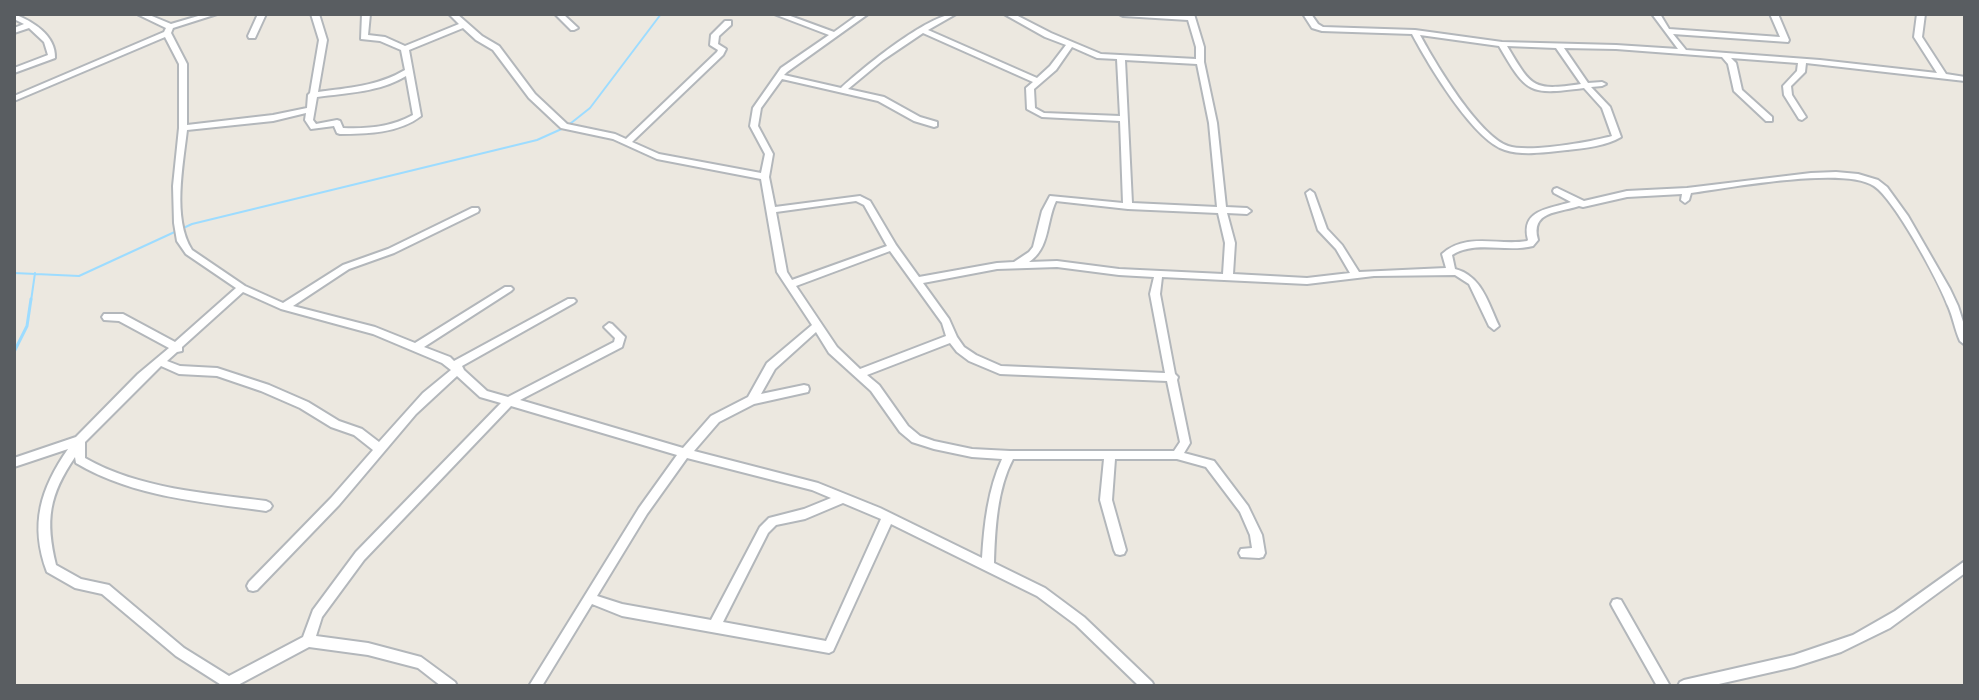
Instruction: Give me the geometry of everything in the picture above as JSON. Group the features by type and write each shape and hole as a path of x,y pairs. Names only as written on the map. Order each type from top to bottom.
{"street":[{"path":"16,17 27,14"},
{"path":"141,14 169,30 183,64 178,223 182,241 197,258 242,288 284,307 351,324 416,347 457,368 477,389 508,402 814,486 888,517 988,565 1061,606 1148,686"},
{"path":"14,99 169,30 213,14"},
{"path":"252,36 262,14"},
{"path":"315,14 323,40 310,110 309,120 314,127 337,123 340,131 405,124 417,116 405,49"},
{"path":"366,14 364,37 382,39 405,49 463,25"},
{"path":"453,14 463,25 496,48 532,96 550,110 559,122 615,137 681,162 765,177"},
{"path":"559,14 574,28"},
{"path":"778,14 833,34"},
{"path":"864,14 779,76 757,108 754,126 769,154 765,177 782,272 801,306 818,325 833,350 875,388 904,429 916,439 972,453 1110,457 1177,455 1210,464 1233,492 1256,535 1259,553 1245,553"},
{"path":"842,91 874,62 921,30 952,14"},
{"path":"1008,14 1070,45 1100,56 1200,62"},
{"path":"1123,14 1191,16 1200,47 1200,62 1213,123 1230,243 1228,275"},
{"path":"1307,14 1315,26 1322,29 1415,32 1502,44 1802,61 1965,79"},
{"path":"1656,14 1684,52"},
{"path":"1667,31 1785,40 1774,14"},
{"path":"1921,14 1918,37 1942,75"},
{"path":"14,71 52,56 45,37 31,24 16,17"},
{"path":"626,143 720,53 722,49 714,45 715,35 728,23"},
{"path":"14,31 31,24"},
{"path":"921,30 1038,81"},
{"path":"1415,32 1432,66 1491,139 1504,148 1598,145 1617,137 1606,107 1560,48"},
{"path":"1502,44 1516,70 1532,87 1542,92 1602,84"},
{"path":"1070,45 1028,94 1028,104 1035,113 1122,119"},
{"path":"1726,57 1732,63 1738,91 1769,119"},
{"path":"1121,58 1128,206"},
{"path":"1802,61 1801,72 1787,86 1788,95 1802,117"},
{"path":"312,95 364,87 396,78 408,71"},
{"path":"779,76 881,99 905,113 934,124"},
{"path":"183,128 273,118 310,110"},
{"path":"1451,271 1447,254 1458,247 1487,242 1530,244 1533,240 1530,222 1541,213 1577,203 1597,203 1627,194 1686,196 1811,176 1872,180 1884,188 1918,241 1952,303 1965,341"},
{"path":"1557,191 1577,203"},
{"path":"1310,193 1323,230 1339,247 1356,275"},
{"path":"772,210 857,198 867,203 892,247 946,322 954,343 976,361 1000,370 1173,377"},
{"path":"1015,266 1034,253 1043,228 1044,210 1053,198 1128,206 1247,211"},
{"path":"284,307 346,267 391,251 475,210"},
{"path":"790,285 892,247"},
{"path":"916,281 1015,266 1057,264 1162,276 1228,275 1307,281 1356,275 1451,271 1473,282 1494,326"},
{"path":"1162,276 1155,294 1185,443 1177,455"},
{"path":"242,288 80,440 58,471 43,511 44,544 51,568 79,584 105,589 180,652 230,685 308,641 368,649 421,663 451,686"},
{"path":"416,347 508,289"},
{"path":"253,586 348,487 378,448 424,398 457,368 571,301"},
{"path":"107,317 120,317 178,348"},
{"path":"752,400 771,366 818,325"},
{"path":"308,641 317,614 360,556 508,402 618,344 620,337 609,327"},
{"path":"860,373 952,338"},
{"path":"160,362 179,370 217,372 265,388 304,405 335,424 358,432 378,448"},
{"path":"535,686 643,511 685,453 715,419 752,400 804,389"},
{"path":"14,463 80,440"},
{"path":"80,440 80,460 92,469 114,477 166,491 266,506"},
{"path":"988,565 988,544 1004,454"},
{"path":"1110,457 1106,500 1120,550"},
{"path":"714,627 764,530 773,521 805,514 842,498"},
{"path":"589,598 622,610 829,647 888,517"},
{"path":"970,557 988,544"},
{"path":"1684,686 1827,652 1891,622 1962,573"},
{"path":"1617,604 1664,686"}],"waterway":[{"path":"35,274 79,276 192,224 537,140 566,127 590,108 661,14"},
{"path":"14,273 35,274"},
{"path":"31,301 35,274"},
{"path":"14,352 27,326 31,299"}]}
